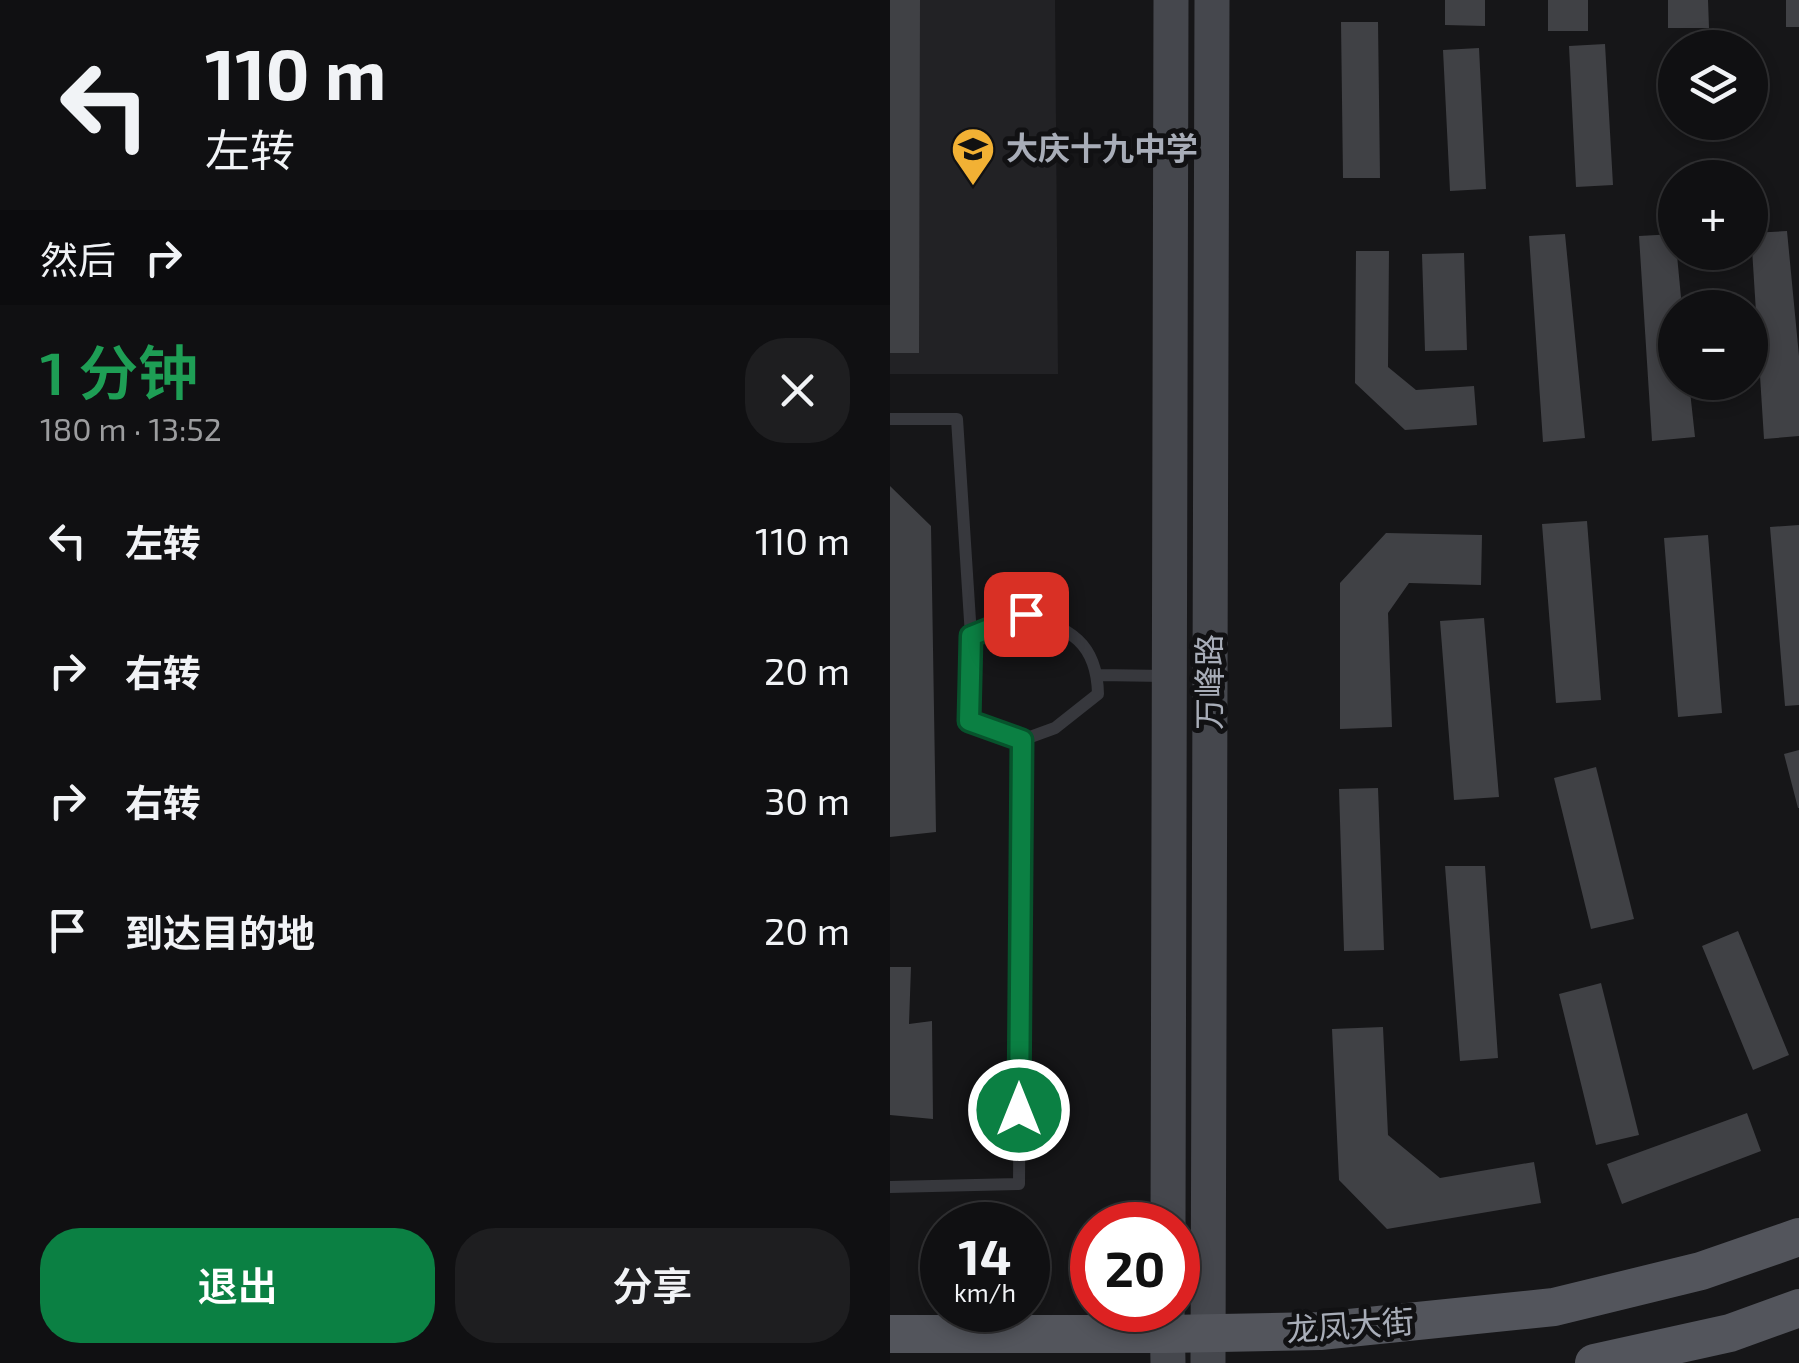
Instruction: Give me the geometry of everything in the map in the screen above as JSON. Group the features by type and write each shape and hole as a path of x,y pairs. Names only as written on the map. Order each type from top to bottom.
{"main road":[{"name":"万峰路","path":"1168,1202 1171,0"},
{"name":"万峰路","path":"1208,1348 1212,0"},
{"name":"龙凤大街","path":"890,1334 1168,1336 1208,1348 1320,1331 1554,1307 1701,1271 1799,1237"},
{"path":"1594,1363 1730,1333 1799,1308"}],"lane":[{"path":"890,419 957,420 971,636 969,721 1022,740 1055,728 1098,694 1092,654 1062,626 1026,614 971,636"},
{"path":"1098,675 1169,676"},
{"path":"890,1187 1019,1184 1022,740"}],"shaded area":[{"name":"大庆十九中学","path":"890,0 1055,0 1058,374 890,374"}],"building":[{"path":"890,0 920,0 919,353 890,353"},
{"path":"1445,0 1485,0 1485,26 1445,25"},
{"path":"1548,0 1588,0 1588,31 1548,31"},
{"path":"1668,0 1708,0 1709,28 1668,28"},
{"path":"1786,0 1799,0 1799,27 1786,27"},
{"path":"1341,22 1378,22 1380,178 1343,178"},
{"path":"1605,44 1613,185 1576,187 1569,46"},
{"path":"1479,48 1486,189 1450,191 1443,50"},
{"path":"1787,231 1799,356 1799,436 1764,439 1762,400 1768,400 1768,290 1755,290 1753,270 1768,270 1768,232"},
{"path":"1565,234 1585,438 1543,442 1529,236"},
{"path":"1658,235 1658,270 1678,270 1680,290 1658,290 1658,400 1691,400 1695,437 1652,441 1639,236"},
{"path":"1356,251 1389,251 1388,367 1416,390 1474,386 1477,425 1405,430 1355,383"},
{"path":"1464,253 1467,350 1425,351 1422,254"},
{"path":"890,486 931,526 936,832 890,837"},
{"path":"1587,521 1601,700 1556,703 1542,524"},
{"path":"1799,525 1799,705 1785,706 1770,527"},
{"path":"1386,533 1482,535 1481,585 1409,583 1388,613 1392,727 1340,729 1340,583"},
{"path":"1708,535 1722,713 1678,717 1664,538"},
{"path":"1484,618 1499,797 1454,800 1440,621"},
{"path":"1799,750 1799,808 1798,808 1784,754"},
{"path":"1596,767 1634,919 1591,929 1554,778"},
{"path":"1378,788 1384,950 1344,951 1339,789"},
{"path":"1445,866 1485,866 1498,1058 1460,1061"},
{"path":"1738,931 1789,1055 1753,1070 1702,946"},
{"path":"890,967 911,967 909,1024 932,1021 933,1119 890,1115"},
{"path":"1601,983 1639,1135 1596,1145 1559,994"},
{"path":"1383,1027 1388,1135 1440,1178 1534,1162 1541,1203 1387,1229 1339,1180 1332,1029"},
{"path":"1747,1113 1761,1151 1622,1204 1607,1164"}],"place":[{"name":"大庆十九中学","path":"973,187"}],"route":[{"path":"1019,1110 1022,740 969,721 971,636 1026,614"}]}
